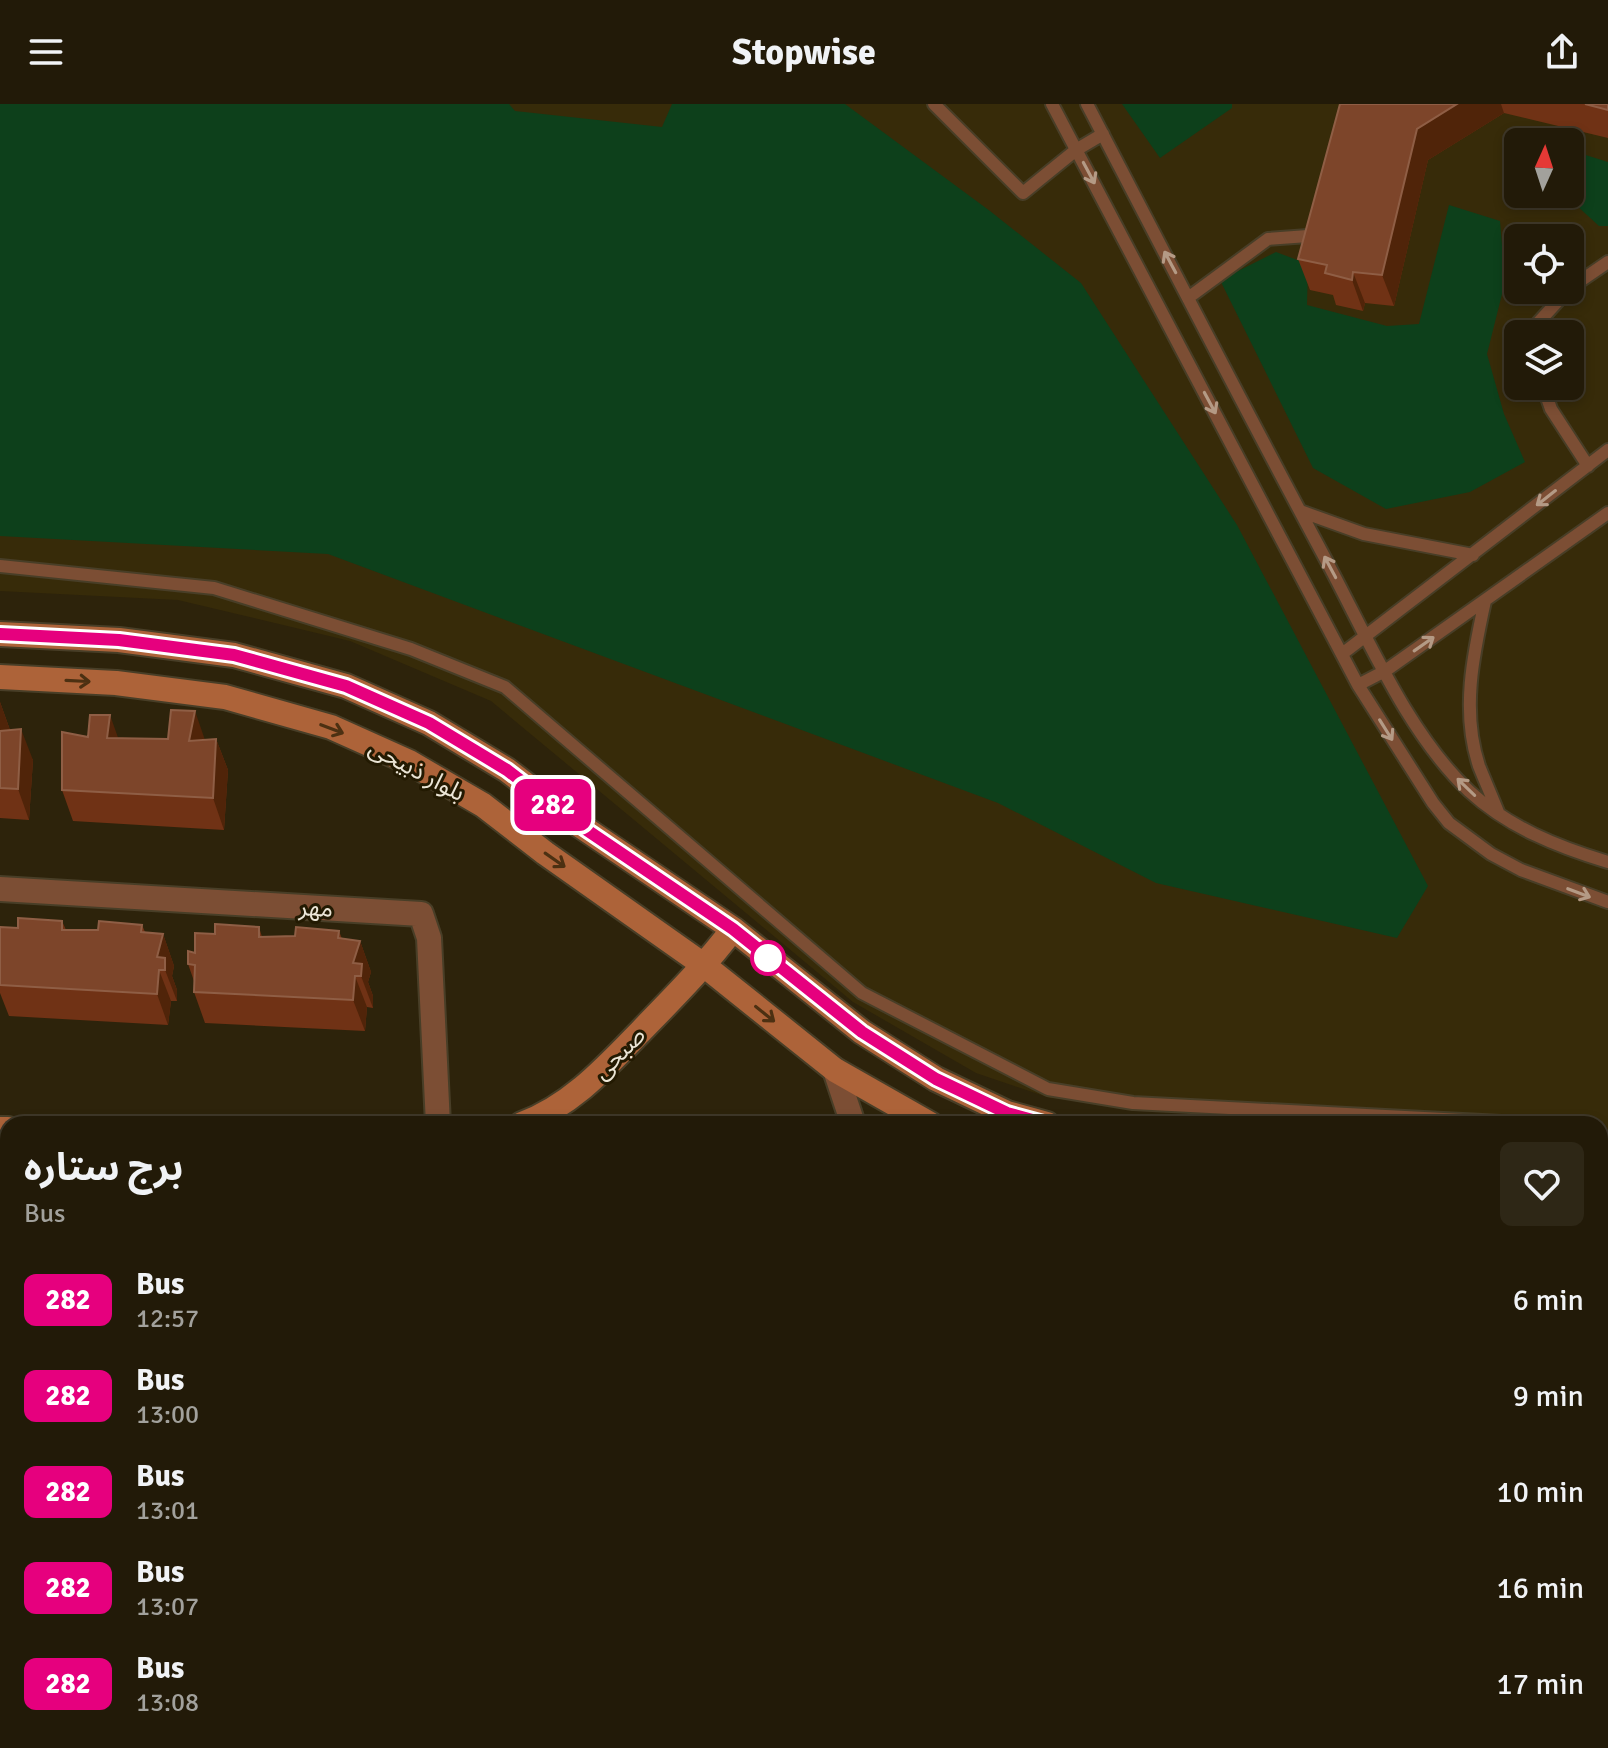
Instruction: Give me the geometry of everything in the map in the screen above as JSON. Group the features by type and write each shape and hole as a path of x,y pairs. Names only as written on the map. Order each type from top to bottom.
{"main road":[{"name":"بلوار ذبیحی","path":"0,634 119,640 234,655 346,686 429,723 507,770 572,820 733,929 862,1032 936,1079 1018,1116"},
{"name":"بلوار ذبیحی","path":"0,677 116,683 225,697 331,727 409,762 483,805 545,853 705,966 835,1070 916,1116"},
{"name":"صبحی","path":"543,1116 590,1082 705,966 733,929"}],"street":[{"name":"مهر","path":"0,889 421,914 429,938 438,1116"},
{"path":"835,1070 850,1116"}],"lane":[{"path":"934,104 1023,193 1076,150 1103,134"},
{"path":"1052,104 1358,685 1433,803 1449,823 1471,842 1521,870 1608,902"},
{"path":"1087,104 1365,634 1421,733 1470,792 1498,812 1531,833 1608,862"},
{"path":"1188,298 1268,239 1308,236"},
{"path":"1584,279 1608,262"},
{"path":"1541,320 1555,304"},
{"path":"1548,400 1588,466"},
{"path":"1342,654 1608,450"},
{"path":"1300,511 1364,534 1473,555"},
{"path":"1358,685 1385,671 1608,513"},
{"path":"0,566 214,588 411,649 505,687 862,993 1048,1089 1133,1103 1384,1116"},
{"path":"1485,601 1472,656 1469,715 1478,763 1498,812"}],"shaded area":[{"path":"0,104 1608,104 1608,1116 1249,1116 1050,1098 976,1073 853,1002 491,701 350,641 178,600 0,591"}],"green space":[{"path":"0,104 509,104 515,111 662,127 672,104 845,104 1081,283 1237,525 1428,886 1397,938 1156,883 998,803 328,554 0,536"},
{"path":"1122,104 1232,104 1232,108 1160,158"},
{"path":"1584,154 1608,162 1608,226 1599,226 1579,208 1584,208"},
{"path":"1449,205 1500,221 1504,286 1487,354 1504,414 1525,462 1470,492 1386,509 1313,468 1220,280 1276,252 1308,264 1307,305 1387,326 1419,324"}],"building":[{"path":"1340,104 1457,104 1417,129 1382,275 1353,272 1352,280 1325,273 1327,265 1298,259"},
{"path":"1585,104 1608,104 1608,110"},
{"path":"171,710 195,711 189,741 216,739 213,798 62,790 62,732 88,737 90,715 110,715 107,738 168,739"},
{"path":"21,729 18,789 0,788 0,731"},
{"path":"18,918 62,921 62,930 98,930 99,921 142,925 141,932 163,934 157,957 165,958 165,970 159,970 157,994 0,985 0,927 18,928"},
{"path":"215,924 259,927 259,937 295,936 296,927 339,931 338,938 360,941 353,963 362,964 361,976 355,976 353,1000 194,992 195,965 188,964 188,951 195,953 195,933 215,934"}],"bus line":[{"name":"282","path":"0,634 119,640 234,655 346,686 429,723 507,770 572,820 733,929 862,1032 936,1079 1018,1116"}]}
